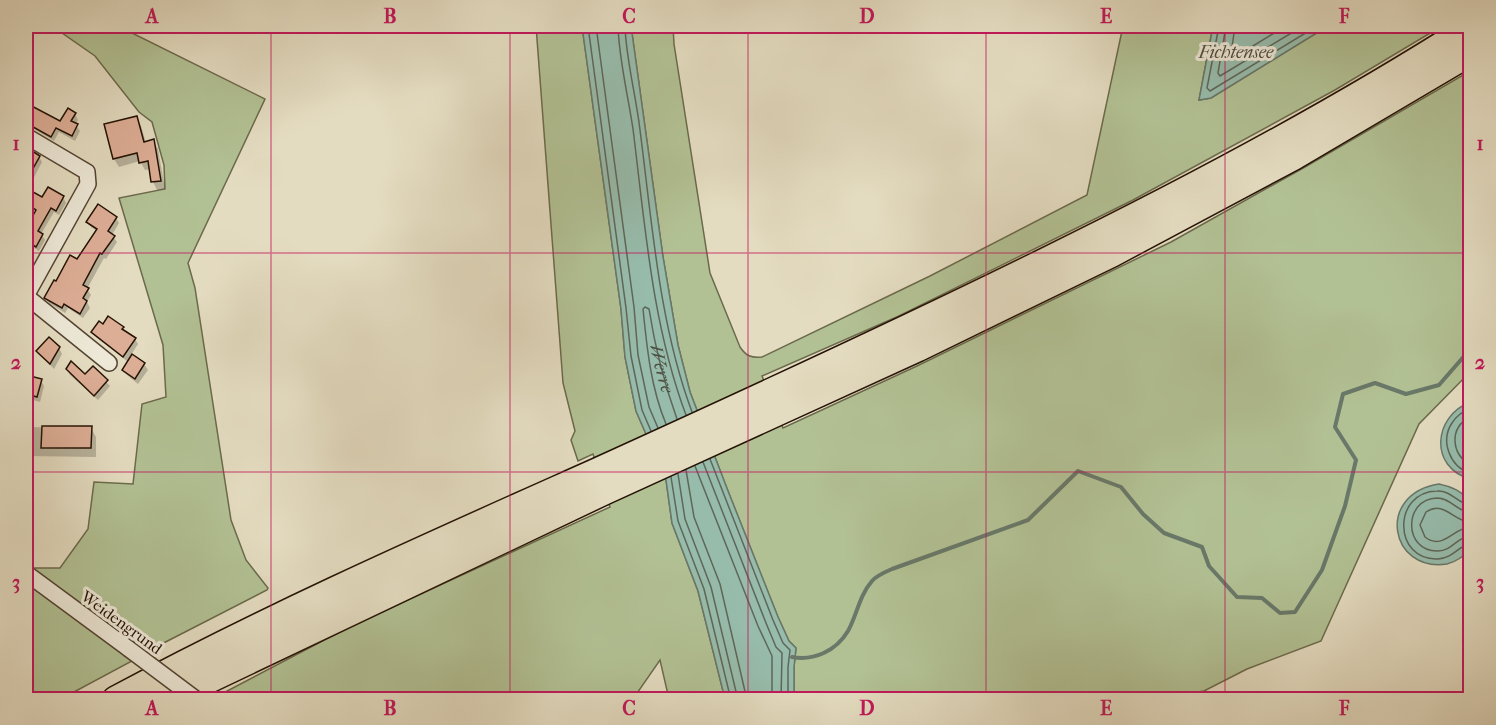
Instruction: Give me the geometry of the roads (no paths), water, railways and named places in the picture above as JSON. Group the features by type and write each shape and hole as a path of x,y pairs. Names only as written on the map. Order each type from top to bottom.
{"highway":[{"path":"773,403 929,319 1195,186 1375,86 1470,28"},
{"path":"116,699 177,667 332,593 601,481 773,403 950,333 1192,211 1292,157 1470,52"},
{"path":"165,699 601,481"}],"street":[{"path":"26,136 87,172 88,184 26,296 109,363"},
{"name":"Weidengrund","path":"26,573 197,699"}],"water":[{"name":"Werre","path":"582,26 631,26 663,257 678,345 690,392 728,491 778,617 789,641 796,648 794,699 725,699 698,591 672,523 666,480 636,411 625,357 621,309"},
{"name":"Fichtensee","path":"1213,26 1328,26 1211,98 1199,100"},
{"path":"1470,402 1470,479 1457,473 1448,464 1442,453 1441,442 1443,430 1449,419 1458,409"},
{"path":"1439,484 1457,490 1470,503 1471,544 1468,551 1457,560 1447,564 1428,564 1413,557 1403,545 1398,531 1398,516 1405,502 1419,491"}],"waterway":[{"path":"792,657 816,656 837,644 848,631 868,587 878,576 1028,520 1078,471 1121,487 1143,514 1164,533 1202,547 1209,566 1237,597 1262,598 1280,613 1295,612 1322,570 1345,506 1356,460 1335,427 1343,394 1375,383 1406,394 1439,385 1466,354 1470,333"}]}
